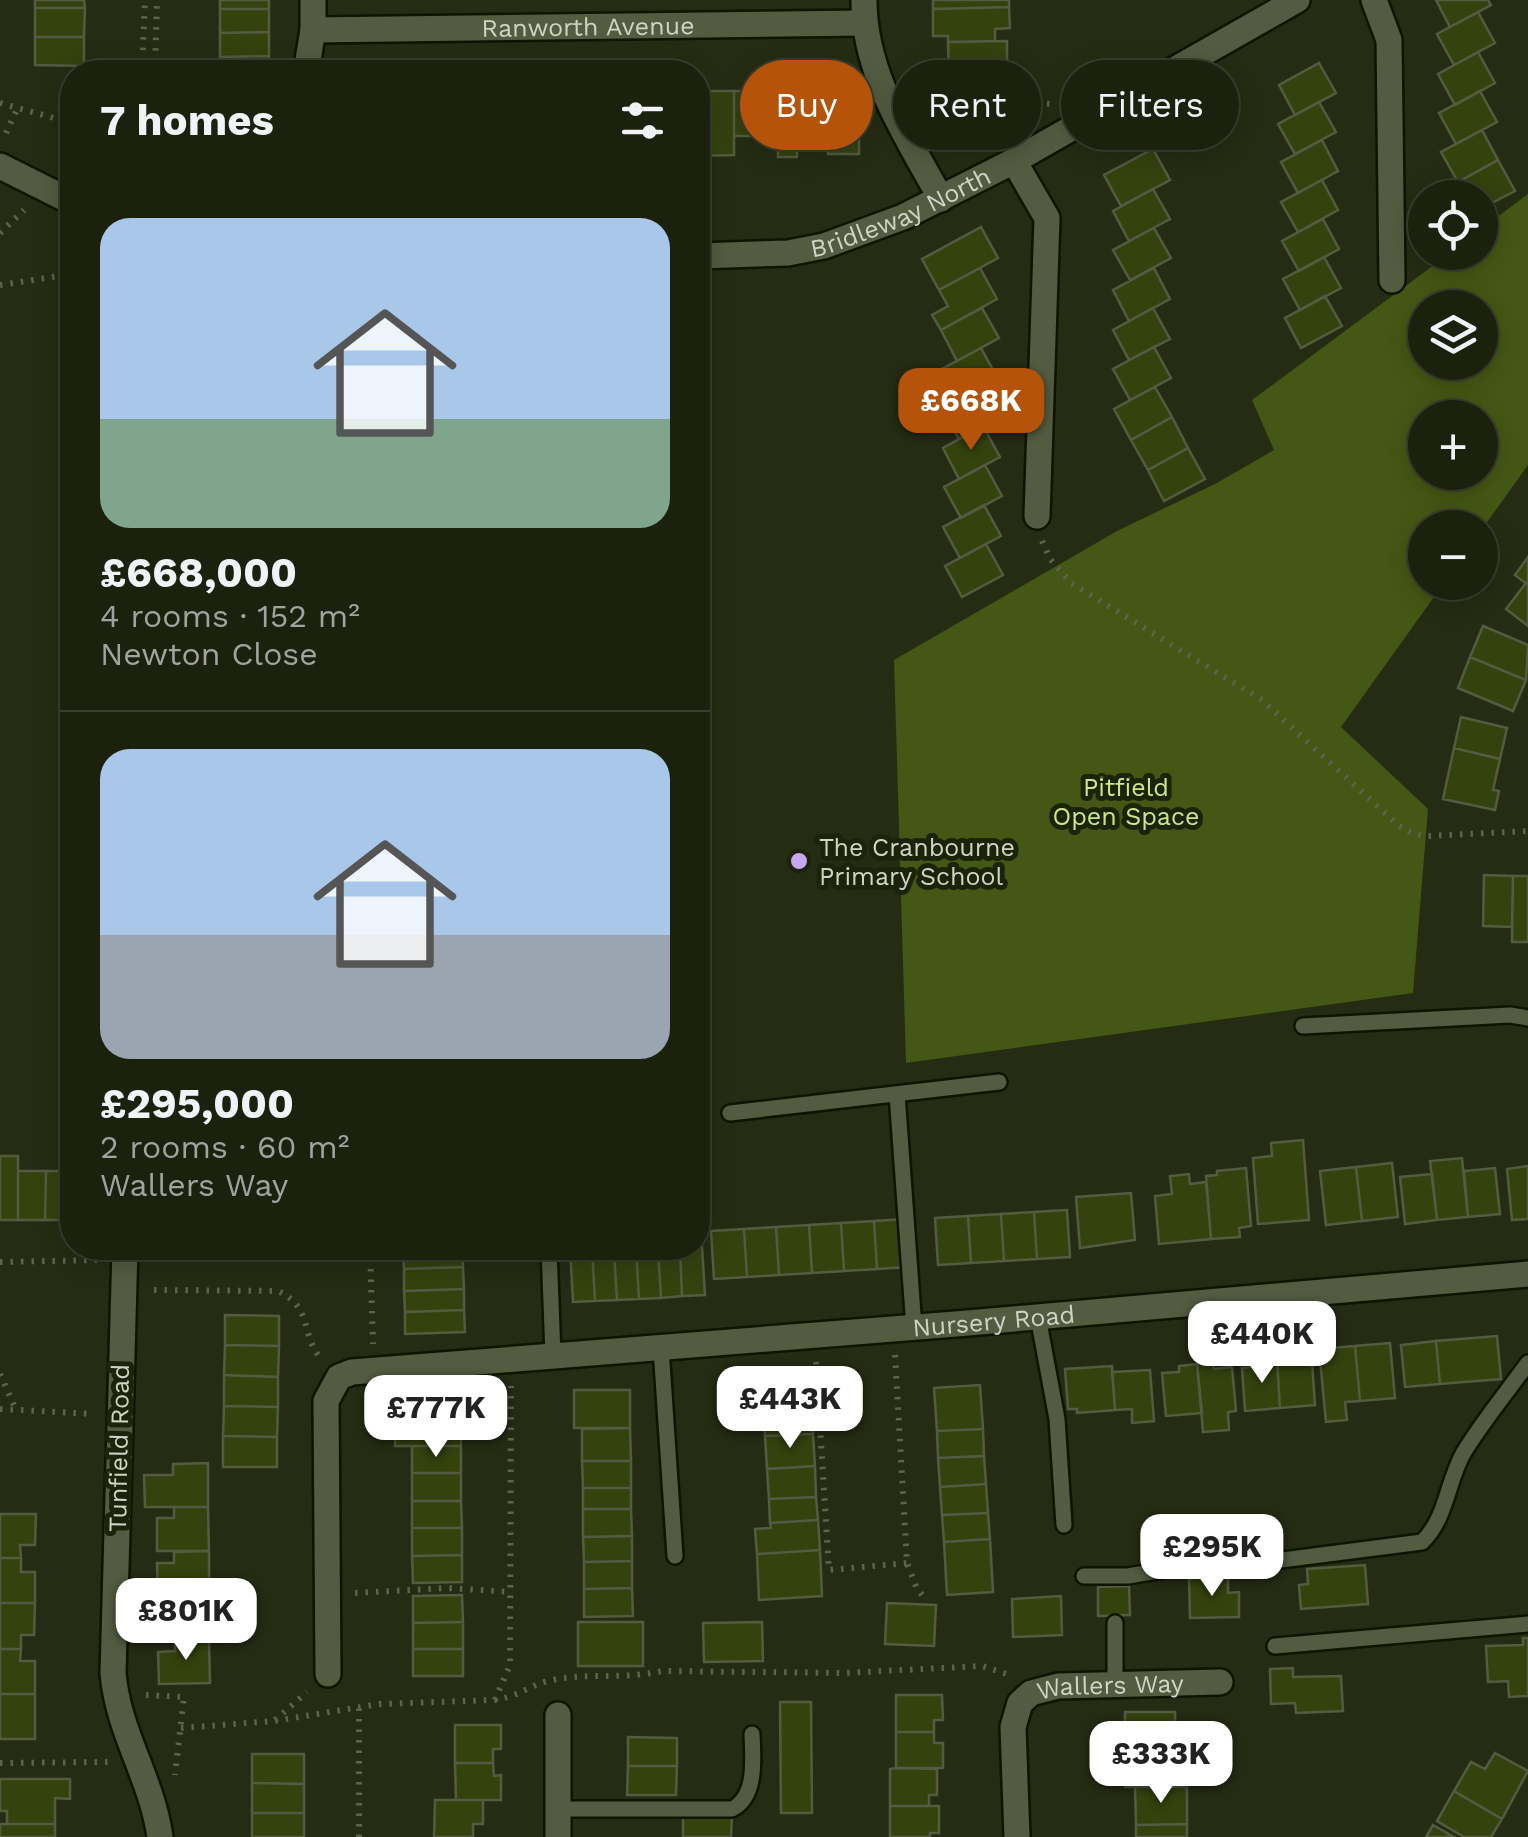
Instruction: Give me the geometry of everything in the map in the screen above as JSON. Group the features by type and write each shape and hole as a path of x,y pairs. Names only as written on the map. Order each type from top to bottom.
{"street":[{"path":"308,60 312,0"},
{"name":"Bridleway North","path":"1189,60 1297,0"},
{"path":"1374,0 1389,40 1392,280"},
{"name":"Ranworth Avenue","path":"312,30 864,12 872,64 941,198"},
{"name":"Bridleway North","path":"710,256 758,256 824,246 863,233 941,198 1061,133"},
{"path":"1014,161 1047,218 1037,516"},
{"path":"0,166 60,196"},
{"name":"Tunfield Road","path":"124,1260 115,1695 123,1729 152,1798 160,1837"},
{"name":"Nursery Road","path":"339,1377 374,1370 1528,1274"},
{"path":"328,1674 325,1420 326,1401 339,1377"},
{"name":"Wallers Way","path":"1018,1837 1014,1727 1020,1703 1030,1692 1058,1686 1220,1682"},
{"path":"558,1716 558,1837"}],"lane":[{"path":"1303,1026 1510,1015 1528,1018"},
{"path":"730,1113 999,1082"},
{"path":"897,1094 904,1328"},
{"path":"549,1260 552,1356"},
{"path":"1038,1317 1056,1418 1064,1524"},
{"path":"661,1348 675,1556"},
{"path":"1084,1576 1128,1576 1186,1566 1266,1562 1422,1542 1436,1526 1466,1450 1528,1363"},
{"path":"1114,1684 1115,1623"},
{"path":"1275,1646 1528,1624"},
{"path":"558,1809 740,1805 748,1792 752,1734"}],"path":[{"path":"142,60 144,0"},
{"path":"156,60 157,0"},
{"path":"891,106 924,100 1061,104"},
{"path":"0,103 60,120"},
{"path":"6,133 18,107"},
{"path":"0,285 60,276"},
{"path":"1037,516 1039,535 1050,560 1071,584 1262,700 1398,826 1428,836 1528,831"},
{"path":"0,1262 60,1258"},
{"path":"370,1260 374,1370"},
{"path":"123,1290 278,1291 302,1309 312,1347 339,1377"},
{"path":"904,1328 907,1564 916,1589 923,1596"},
{"path":"814,1336 830,1570 907,1564"},
{"path":"494,1700 510,1665 510,1360"},
{"path":"0,1374 16,1410"},
{"path":"0,1409 120,1415"},
{"path":"329,1594 447,1588 512,1592"},
{"path":"181,1728 359,1707 494,1700 512,1697 546,1681 635,1678 662,1672 860,1672 982,1666 1006,1673 1030,1692"},
{"path":"274,1720 328,1674"},
{"path":"115,1695 184,1696 174,1778"},
{"path":"359,1707 359,1837"},
{"path":"0,1763 137,1762"}],"green space":[{"name":"Pitfield Open Space","path":"1528,194 1528,465 1496,510 1408,510 1408,600 1432,600 1341,727 1428,809 1413,993 906,1063 894,660 1117,531 1215,484 1274,450 1252,400 1427,270 1498,270 1498,216"}],"building":[{"path":"35,0 84,0 85,8 35,8"},
{"path":"220,0 269,0 269,9 220,9"},
{"path":"933,0 1009,0 1009,7 933,9"},
{"path":"1436,0 1488,0 1491,5 1450,27"},
{"path":"1009,7 1010,28 995,29 995,41 948,42 948,36 933,36 933,9"},
{"path":"35,8 85,8 84,37 35,37"},
{"path":"220,9 269,9 269,32 220,33"},
{"path":"1478,12 1495,43 1454,65 1437,34"},
{"path":"269,32 269,56 220,57 220,33"},
{"path":"35,37 84,37 84,60 60,60 60,66 35,65"},
{"path":"1007,41 1007,60 948,60 948,42"},
{"path":"1478,52 1495,83 1455,105 1438,74"},
{"path":"269,56 269,60 220,60"},
{"path":"1319,63 1336,93 1295,115 1279,85"},
{"path":"710,91 734,91 734,155 710,156"},
{"path":"734,91 740,91 740,136 734,136"},
{"path":"1480,91 1497,122 1456,144 1439,113"},
{"path":"1319,102 1336,132 1295,154 1278,124"},
{"path":"1482,130 1498,160 1457,180 1441,152"},
{"path":"1322,140 1338,171 1298,193 1281,162"},
{"path":"778,150 797,150 797,157 778,157"},
{"path":"828,150 859,150 859,154 828,154"},
{"path":"1154,150 1170,180 1121,206 1104,175"},
{"path":"1498,160 1515,191 1498,200 1498,180 1462,180"},
{"path":"1322,180 1338,210 1298,232 1281,202"},
{"path":"1153,189 1170,219 1129,241 1113,211"},
{"path":"1323,219 1339,249 1299,271 1282,241"},
{"path":"981,227 998,258 939,290 922,259"},
{"path":"1154,228 1171,258 1130,280 1113,250"},
{"path":"1324,257 1341,288 1300,310 1283,279"},
{"path":"980,268 997,299 941,330 932,315 948,306 939,290"},
{"path":"1154,268 1170,299 1129,321 1113,290"},
{"path":"1325,296 1342,326 1301,348 1285,318"},
{"path":"982,308 999,338 957,361 941,330"},
{"path":"1153,308 1170,339 1129,360 1113,330"},
{"path":"1154,347 1171,378 1130,400 1113,369"},
{"path":"981,348 998,379 942,409 933,394 949,386 940,370"},
{"path":"983,387 999,417 959,439 942,409"},
{"path":"1155,387 1172,417 1131,440 1114,409"},
{"path":"1172,417 1188,448 1148,470 1131,440"},
{"path":"983,426 1000,457 959,479 943,448"},
{"path":"1188,448 1205,479 1164,501 1148,470"},
{"path":"985,465 1002,496 961,518 944,487"},
{"path":"984,505 1001,536 960,558 943,527"},
{"path":"986,544 1003,575 962,597 945,566"},
{"path":"1528,557 1528,585 1515,575"},
{"path":"1528,585 1528,626 1506,609"},
{"path":"1483,626 1528,645 1526,680 1470,657"},
{"path":"1470,657 1526,680 1513,711 1458,688"},
{"path":"1461,717 1507,728 1500,759 1454,748"},
{"path":"1454,748 1500,759 1493,790 1499,791 1495,810 1443,799"},
{"path":"1484,875 1513,876 1512,927 1483,926"},
{"path":"1513,876 1528,876 1528,942 1512,942"},
{"path":"1303,1140 1309,1220 1258,1224 1253,1158 1272,1156 1271,1143"},
{"path":"0,1156 18,1156 18,1220 0,1220"},
{"path":"1462,1158 1468,1217 1437,1220 1430,1161"},
{"path":"1392,1163 1398,1217 1362,1221 1356,1167"},
{"path":"1528,1166 1528,1219 1512,1220 1507,1169"},
{"path":"1356,1167 1362,1221 1326,1225 1320,1171"},
{"path":"1246,1168 1251,1226 1239,1228 1240,1237 1211,1239 1206,1176"},
{"path":"1495,1168 1500,1214 1468,1217 1464,1171"},
{"path":"18,1171 46,1171 45,1220 18,1220"},
{"path":"46,1171 60,1171 60,1220 45,1220"},
{"path":"1189,1174 1190,1184 1206,1182 1211,1239 1159,1244 1155,1196 1172,1194 1170,1176"},
{"path":"1432,1174 1437,1220 1405,1224 1400,1177"},
{"path":"1131,1193 1135,1240 1080,1248 1076,1197"},
{"path":"1067,1210 1070,1257 1037,1259 1034,1212"},
{"path":"1034,1212 1037,1259 1004,1261 1001,1214"},
{"path":"1001,1214 1004,1261 971,1263 968,1216"},
{"path":"968,1216 971,1263 938,1265 935,1218"},
{"path":"906,1219 909,1267 877,1269 874,1221"},
{"path":"874,1221 877,1269 844,1271 841,1223"},
{"path":"841,1223 844,1271 812,1273 809,1225"},
{"path":"809,1225 812,1273 779,1275 776,1227"},
{"path":"776,1227 779,1275 747,1277 744,1229"},
{"path":"744,1229 747,1277 714,1279 711,1231"},
{"path":"404,1260 463,1260 463,1267 404,1269"},
{"path":"571,1260 593,1260 595,1301 573,1302"},
{"path":"593,1260 614,1260 617,1300 595,1301"},
{"path":"614,1260 637,1260 639,1299 617,1300"},
{"path":"637,1260 659,1260 661,1298 639,1299"},
{"path":"659,1260 680,1260 682,1296 661,1298"},
{"path":"680,1260 703,1260 705,1295 682,1296"},
{"path":"463,1267 464,1289 404,1291 404,1269"},
{"path":"464,1289 464,1310 405,1312 404,1291"},
{"path":"464,1310 465,1332 405,1334 405,1312"},
{"path":"225,1315 279,1316 279,1346 225,1345"},
{"path":"1497,1336 1501,1379 1440,1384 1436,1341"},
{"path":"1436,1341 1440,1384 1405,1387 1401,1345"},
{"path":"1390,1343 1395,1398 1360,1401 1355,1346"},
{"path":"225,1345 279,1346 278,1377 224,1375"},
{"path":"1355,1346 1360,1401 1345,1402 1347,1420 1326,1422 1319,1349"},
{"path":"1293,1357 1294,1363 1312,1362 1315,1405 1280,1408 1277,1359"},
{"path":"1277,1359 1280,1408 1245,1411 1242,1368 1260,1366 1259,1360"},
{"path":"1213,1363 1214,1369 1232,1367 1236,1411 1228,1412 1229,1430 1203,1432 1197,1364"},
{"path":"1197,1364 1202,1413 1166,1416 1162,1373 1179,1372 1179,1366"},
{"path":"1112,1366 1115,1410 1077,1413 1077,1409 1068,1409 1065,1369"},
{"path":"1150,1370 1154,1421 1132,1423 1132,1409 1115,1410 1112,1372"},
{"path":"224,1375 278,1377 278,1407 224,1406"},
{"path":"980,1385 983,1429 937,1431 934,1388"},
{"path":"574,1390 630,1390 630,1428 574,1428"},
{"path":"810,1396 813,1434 765,1436 763,1398"},
{"path":"224,1406 278,1407 277,1437 223,1436"},
{"path":"395,1419 461,1419 461,1446 395,1446"},
{"path":"630,1428 631,1461 582,1461 582,1429"},
{"path":"983,1429 984,1456 938,1458 937,1431"},
{"path":"813,1434 815,1466 767,1469 765,1436"},
{"path":"223,1436 277,1437 277,1467 223,1467"},
{"path":"412,1446 461,1446 461,1473 412,1473"},
{"path":"984,1456 986,1484 940,1487 938,1458"},
{"path":"582,1461 631,1461 631,1488 583,1488"},
{"path":"208,1463 208,1507 145,1507 144,1475 173,1475 173,1464"},
{"path":"815,1466 816,1497 769,1499 767,1469"},
{"path":"412,1473 461,1473 461,1501 412,1501"},
{"path":"986,1484 988,1513 942,1515 940,1487"},
{"path":"583,1488 631,1488 631,1509 583,1509"},
{"path":"816,1497 818,1520 770,1523 769,1499"},
{"path":"412,1501 461,1501 462,1528 412,1528"},
{"path":"174,1507 208,1507 209,1551 157,1551 157,1518 174,1518"},
{"path":"583,1509 631,1509 632,1536 583,1537"},
{"path":"988,1513 990,1539 944,1542 942,1515"},
{"path":"0,1514 36,1514 35,1545 20,1545 21,1558 0,1558"},
{"path":"818,1520 820,1550 757,1554 755,1529 771,1528 770,1523"},
{"path":"412,1528 462,1528 462,1555 412,1556"},
{"path":"632,1536 632,1561 584,1562 583,1537"},
{"path":"990,1539 993,1592 947,1595 944,1542"},
{"path":"820,1550 822,1596 759,1600 757,1554"},
{"path":"209,1551 209,1595 158,1595 157,1563 174,1563 174,1552"},
{"path":"462,1555 462,1582 413,1583 412,1556"},
{"path":"0,1558 21,1558 21,1572 35,1572 35,1603 0,1603"},
{"path":"632,1561 632,1588 584,1589 584,1562"},
{"path":"1365,1565 1368,1604 1301,1609 1299,1585 1308,1584 1307,1569"},
{"path":"1228,1577 1228,1593 1239,1592 1239,1617 1190,1618 1189,1578"},
{"path":"1129,1586 1130,1615 1098,1616 1098,1587"},
{"path":"632,1588 633,1616 584,1617 584,1589"},
{"path":"209,1595 209,1640 158,1640 158,1608 175,1607 175,1596"},
{"path":"462,1595 463,1622 413,1623 413,1596"},
{"path":"1061,1596 1062,1635 1013,1637 1012,1599"},
{"path":"0,1603 35,1603 34,1635 21,1635 21,1649 0,1649"},
{"path":"887,1603 936,1605 934,1646 885,1644"},
{"path":"463,1622 463,1649 413,1649 413,1623"},
{"path":"578,1622 643,1622 643,1666 578,1666"},
{"path":"762,1622 763,1661 704,1662 703,1623"},
{"path":"1523,1638 1528,1638 1528,1696 1509,1697 1508,1681 1488,1682 1486,1646 1523,1645"},
{"path":"175,1640 209,1640 210,1683 159,1684 158,1652 175,1651"},
{"path":"0,1649 21,1649 20,1661 35,1661 35,1694 0,1694"},
{"path":"413,1649 463,1649 463,1676 413,1676"},
{"path":"1293,1668 1293,1677 1341,1676 1343,1711 1296,1713 1295,1703 1271,1704 1270,1669"},
{"path":"0,1694 35,1694 35,1739 0,1739"},
{"path":"896,1695 942,1695 943,1720 934,1720 934,1732 896,1732"},
{"path":"780,1702 811,1702 812,1813 781,1813"},
{"path":"1125,1712 1175,1712 1176,1749 1125,1749"},
{"path":"455,1725 501,1725 501,1749 493,1749 493,1763 455,1763"},
{"path":"896,1732 934,1732 934,1743 943,1743 943,1768 896,1768"},
{"path":"628,1737 677,1738 677,1766 628,1766"},
{"path":"1125,1749 1176,1749 1176,1787 1125,1787"},
{"path":"1495,1753 1528,1771 1502,1819 1454,1791 1471,1762 1485,1769"},
{"path":"252,1754 304,1754 304,1784 252,1783"},
{"path":"455,1763 493,1763 494,1776 501,1775 501,1800 456,1800"},
{"path":"628,1766 677,1766 676,1795 627,1795"},
{"path":"890,1769 937,1769 937,1795 929,1795 929,1806 890,1806"},
{"path":"0,1779 70,1779 70,1799 55,1798 55,1824 7,1824 7,1811 0,1811"},
{"path":"252,1783 304,1784 304,1813 252,1813"},
{"path":"1135,1787 1187,1787 1187,1824 1136,1825"},
{"path":"1454,1791 1502,1819 1491,1837 1464,1837 1437,1821"},
{"path":"435,1800 483,1800 483,1824 473,1824 473,1837 434,1837"},
{"path":"890,1806 939,1806 939,1833 930,1833 930,1837 890,1837"},
{"path":"252,1813 304,1813 304,1837 252,1837"},
{"path":"683,1814 732,1815 731,1837 683,1837"},
{"path":"0,1824 55,1824 55,1837 0,1837"},
{"path":"1187,1824 1187,1837 1136,1837 1136,1825"},
{"path":"1433,1825 1454,1837 1426,1837"}],"place":[{"name":"The Cranbourne Primary School","path":"799,861"}]}
